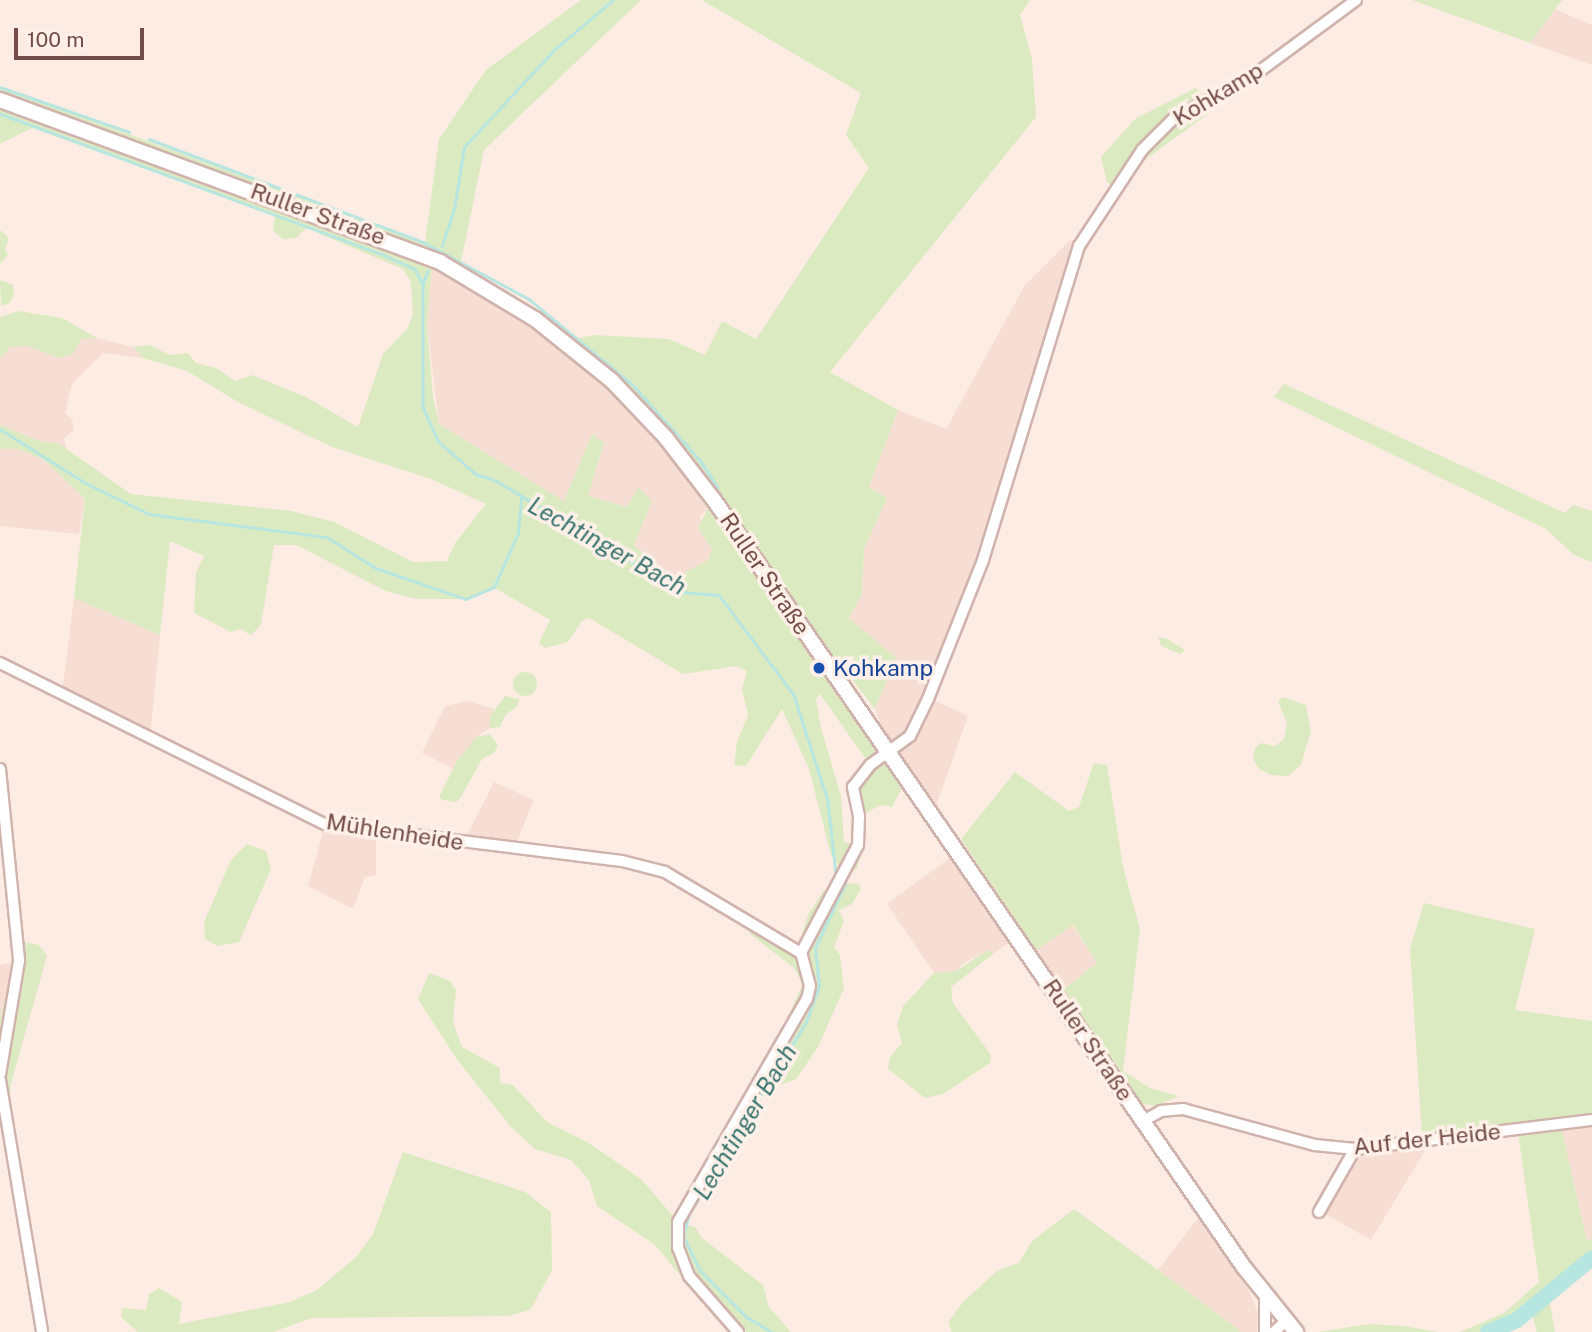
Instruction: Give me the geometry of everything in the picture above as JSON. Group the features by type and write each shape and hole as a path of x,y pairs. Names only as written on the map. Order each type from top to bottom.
{"main road":[{"name":"Ruller Straße","path":"0,100 405,247 459,272 566,341 641,410 689,467 889,751 1143,1121 1265,1294 1297,1332"}],"street":[{"name":"Kohkamp","path":"801,953 858,845 859,816 853,787 857,778 910,736 983,559 1079,246 1142,150 1174,118 1250,79 1356,0"},
{"name":"Mühlenheide","path":"0,663 325,824 588,856 665,872 801,953"},
{"path":"0,769 19,961 0,1074"},
{"path":"738,1332 690,1276 678,1248 678,1222 807,999 810,986 801,953"},
{"path":"0,1080 42,1332"},
{"name":"Auf der Heide","path":"1143,1121 1160,1111 1184,1109 1315,1145 1354,1149 1592,1120"},
{"path":"1319,1212 1354,1149"},
{"path":"1265,1294 1265,1332"},
{"path":"1274,1332 1286,1321"}],"shaded area":[{"path":"1555,9 1592,25 1592,65 1530,43"},
{"path":"1071,239 1079,246 1060,315 932,699 968,716 936,806 889,751 875,709 896,658 849,619 862,594 864,549 887,498 869,487 898,410 946,429 1025,285"},
{"path":"440,262 566,341 714,500 700,517 712,549 708,560 674,578 634,545 652,502 638,488 627,507 588,496 604,443 592,435 565,502 439,424 427,325 432,267"},
{"path":"97,338 133,347 143,358 103,353 72,384 65,413 72,419 74,430 64,438 67,452 58,443 42,442 0,425 0,359 10,347 27,346 59,358 81,339"},
{"path":"0,449 18,449 44,460 85,499 79,534 0,526"},
{"path":"74,598 160,635 150,738 62,694"},
{"path":"468,701 494,709 490,728 476,737 454,769 422,753 445,706"},
{"path":"494,782 534,800 514,848 463,843"},
{"path":"325,824 376,834 376,875 365,877 353,909 308,886"},
{"path":"951,857 1010,942 993,954 988,951 965,962 956,971 934,973 887,904"},
{"path":"1072,925 1097,963 1064,989 1036,950"},
{"path":"19,961 0,1074 0,965"},
{"path":"1592,1123 1592,1239 1587,1241 1561,1127"},
{"path":"1429,1144 1371,1240 1322,1212 1360,1152"},
{"path":"1199,1217 1249,1291 1259,1315 1257,1332 1242,1332 1158,1270"}],"green space":[{"path":"581,0 641,0 484,150 459,272 440,262 432,267 427,325 433,397 439,424 564,501 592,434 604,443 588,496 627,507 638,487 652,501 634,545 674,578 708,560 712,549 698,528 709,506 630,410 568,352 566,341 594,335 669,339 705,355 722,321 756,339 869,168 846,135 861,93 702,0 1030,0 1020,15 1032,59 1036,117 830,372 898,410 869,487 887,498 864,549 862,594 849,618 896,658 875,709 714,501 709,507 903,786 892,807 881,805 859,816 853,787 870,765 820,694 816,699 821,728 841,796 844,842 858,845 861,855 857,868 846,875 831,855 809,769 782,709 746,766 734,765 737,742 748,715 742,689 747,671 737,666 683,674 589,618 582,621 568,642 545,648 539,643 550,620 495,588 466,599 416,599 386,591 296,545 274,545 261,625 251,635 240,629 231,632 194,613 196,573 204,556 170,541 160,635 74,598 85,499 44,460 18,449 0,449 0,425 42,442 58,443 131,494 292,511 334,522 413,562 447,561 455,543 486,504 431,479 332,447 238,402 187,371 143,358 133,347 149,345 170,355 188,353 196,363 216,368 235,381 252,375 306,397 358,427 383,354 407,329 413,314 411,282 403,269 306,228 296,238 283,239 273,231 275,215 32,128 0,144 0,87 425,243 439,139 486,70"},
{"path":"1412,0 1562,0 1530,43"},
{"path":"1195,88 1210,99 1208,114 1127,173 1117,188 1107,182 1101,157 1135,119"},
{"path":"0,230 9,238 5,250 8,255 0,264"},
{"path":"0,280 13,285 14,294 10,303 1,306"},
{"path":"18,311 62,318 97,338 81,339 73,354 59,358 27,346 10,347 0,359 0,317"},
{"path":"1284,384 1565,513 1573,505 1592,511 1592,562 1574,555 1546,529 1274,397"},
{"path":"1158,637 1167,639 1185,650 1180,654 1161,646"},
{"path":"525,672 533,676 537,684 533,692 525,696 517,692 513,684 517,676"},
{"path":"505,696 519,699 517,707 506,714 500,727 490,728 490,716"},
{"path":"1282,697 1306,705 1311,731 1301,765 1288,776 1271,775 1259,769 1253,759 1255,748 1261,743 1275,746 1284,739 1287,723 1278,702"},
{"path":"490,734 498,745 494,753 482,759 461,797 456,802 439,797 457,761 476,737"},
{"path":"1094,763 1107,765 1123,867 1140,929 1123,1071 1150,1088 1179,1096 1155,1106 1140,1103 1064,989 1097,963 1073,925 1036,950 961,839 1015,772 1069,811 1079,807"},
{"path":"247,844 266,851 271,869 239,942 217,946 205,939 204,922 231,860"},
{"path":"844,883 859,884 861,889 852,904 839,910 844,921 834,947 840,955 844,988 818,1047 796,1079 781,1085 767,1062 803,984 794,968 749,933 752,924 764,922 801,953 808,941 802,934 808,915 824,890"},
{"path":"1424,903 1535,929 1515,1010 1592,1021 1592,1114 1422,1136 1410,949"},
{"path":"18,941 39,945 47,956 11,1083 8,1114 0,1106 0,1019 10,979 19,972"},
{"path":"988,950 993,954 951,987 953,1003 991,1055 990,1063 943,1094 925,1098 888,1069 890,1057 902,1043 897,1025 903,1006 934,973 956,971"},
{"path":"429,973 450,981 456,990 453,1022 462,1047 500,1068 500,1083 513,1085 547,1122 589,1143 642,1180 678,1222 695,1227 702,1238 763,1285 769,1307 791,1332 747,1332 737,1326 698,1297 655,1245 597,1206 589,1180 571,1160 535,1149 511,1127 458,1061 418,999"},
{"path":"1561,1127 1587,1241 1592,1239 1592,1267 1549,1298 1555,1332 1537,1332 1530,1308 1488,1332 1460,1332 1504,1313 1539,1282 1518,1132"},
{"path":"403,1152 525,1192 551,1212 552,1270 531,1309 510,1316 312,1318 273,1332 138,1332 121,1317 122,1308 146,1310 149,1294 159,1288 182,1302 179,1324 290,1302 317,1290 356,1257 373,1234"},
{"path":"1074,1209 1242,1332 952,1332 948,1322 964,1301 997,1271 1019,1263 1032,1241"},
{"path":"1369,1324 1404,1326 1438,1332 1318,1332"}],"waterway":[{"path":"442,246 454,210 464,147 554,50 613,0"},
{"path":"0,87 129,132"},
{"path":"1,114 379,253 415,269 422,283"},
{"path":"149,139 425,243 529,299 634,386 700,460 718,488"},
{"name":"Lechtinger Bach","path":"428,271 423,284 423,407 438,441 476,474 495,480 683,592 719,595 794,695 828,801 836,874"},
{"name":"Lechtinger Bach","path":"0,429 84,482 149,514 327,537 376,568 466,599 494,587 518,533 521,498"},
{"name":"Lechtinger Bach","path":"771,1332 746,1317 700,1271 683,1236 689,1214 806,1022 819,986 815,948 845,884"},
{"path":"1488,1332 1517,1320 1592,1258"}],"place":[{"name":"Kohkamp","path":"819,668"}]}
